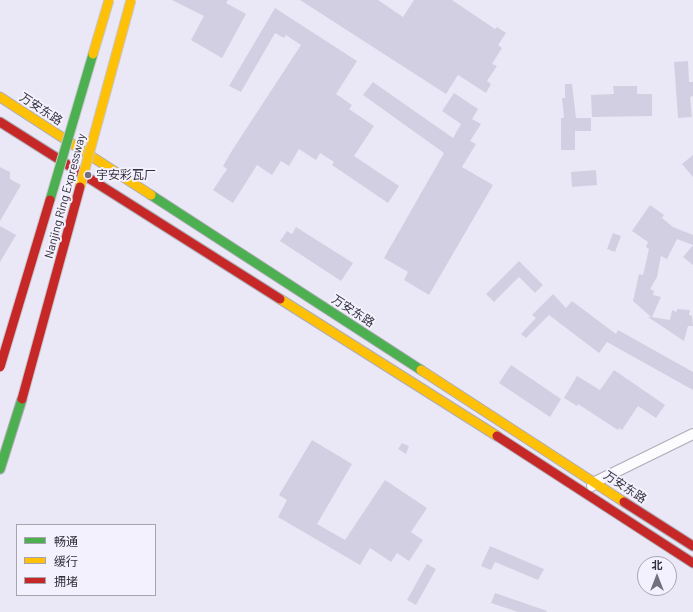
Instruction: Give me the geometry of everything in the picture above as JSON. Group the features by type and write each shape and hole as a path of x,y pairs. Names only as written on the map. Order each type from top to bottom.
{"main road":[{"name":"Nanjing Ring Expressway","path":"0,367 109,0"},
{"name":"Nanjing Ring Expressway","path":"7,446 22,399 131,0"},
{"name":"万安东路","path":"0,97 693,546"},
{"name":"万安东路","path":"0,122 586,492 693,563"},
{"path":"0,469 7,446"},
{"path":"0,474 7,446"}],"street":[{"path":"586,492 595,482 693,434"}],"building":[{"path":"172,0 228,0 226,3 246,14 222,58 191,40 204,16"},
{"path":"300,0 378,0 403,17 414,0 452,0 495,29 497,27 506,33 498,45 502,48 492,64 497,66 487,81 491,84 486,93 458,75 446,94"},
{"path":"275,8 357,61 336,94 352,105 349,109 374,126 354,156 399,186 388,203 332,165 334,162 320,153 316,160 299,149 289,166 281,161 272,175 257,165 233,203 213,190 227,169 223,166 233,149 301,45 286,35 284,38 275,33 241,92 229,86"},
{"path":"688,61 689,82 693,82 693,96 690,97 692,117 678,118 674,62"},
{"path":"373,82 453,138 461,124 442,111 454,93 478,109 472,119 481,124 470,141 476,144 462,167 493,185 429,295 404,280 408,272 384,258 444,153 363,95"},
{"path":"565,84 572,84 576,118 591,118 591,131 575,131 575,150 561,150 561,118 564,118 562,98 565,98"},
{"path":"613,86 637,86 637,94 652,94 652,116 592,117 591,95 614,94"},
{"path":"693,155 693,177 682,164"},
{"path":"0,167 10,172 10,179 21,185 0,221"},
{"path":"596,170 597,185 572,187 571,172"},
{"path":"650,205 664,215 662,218 673,227 693,235 693,245 677,239 667,259 661,256 657,277 650,289 654,291 653,295 661,297 652,317 670,320 672,310 677,312 677,309 690,310 689,315 692,316 693,326 688,326 684,341 648,317 651,317 633,301 639,274 643,275 649,249 646,247 648,242 632,231"},
{"path":"0,226 16,235 0,262"},
{"path":"296,227 353,263 341,281 280,241 287,231 292,234"},
{"path":"613,233 621,236 615,252 607,249"},
{"path":"693,245 693,265 683,257"},
{"path":"519,261 543,285 535,293 519,277 494,302 486,294"},
{"path":"553,294 566,308 572,301 616,334 618,330 693,372 693,390 607,342 599,353 549,315 526,338 521,334 536,318 532,315"},
{"path":"511,365 561,399 550,417 499,383"},
{"path":"614,370 665,405 656,418 638,406 622,430 619,428 618,430 578,404 577,406 564,398 577,376 600,390"},
{"path":"312,440 352,464 317,524 345,540 385,480 427,508 411,532 423,540 409,561 397,553 391,562 370,548 360,565 278,517 287,500 279,495"},
{"path":"402,443 409,446 406,454 398,449"},
{"path":"490,546 544,569 538,580 495,562 491,570 481,566"},
{"path":"427,564 436,569 416,605 407,600"},
{"path":"495,593 547,611 518,612 491,603"}],"traffic: fast":[{"path":"50,200 93,54"},
{"path":"151,195 421,370"},
{"path":"0,469 22,399"}],"traffic: slow":[{"path":"93,54 109,0"},
{"path":"80,187 131,0"},
{"path":"0,97 151,195"},
{"path":"280,299 497,436"},
{"path":"421,370 624,502"}],"traffic: jam":[{"path":"0,122 280,299"},
{"path":"22,399 80,187"},
{"path":"0,367 50,200"},
{"path":"497,436 693,563"},
{"path":"624,502 693,546"}],"place":[{"name":"宇安彩瓦厂","path":"88,175"}]}
